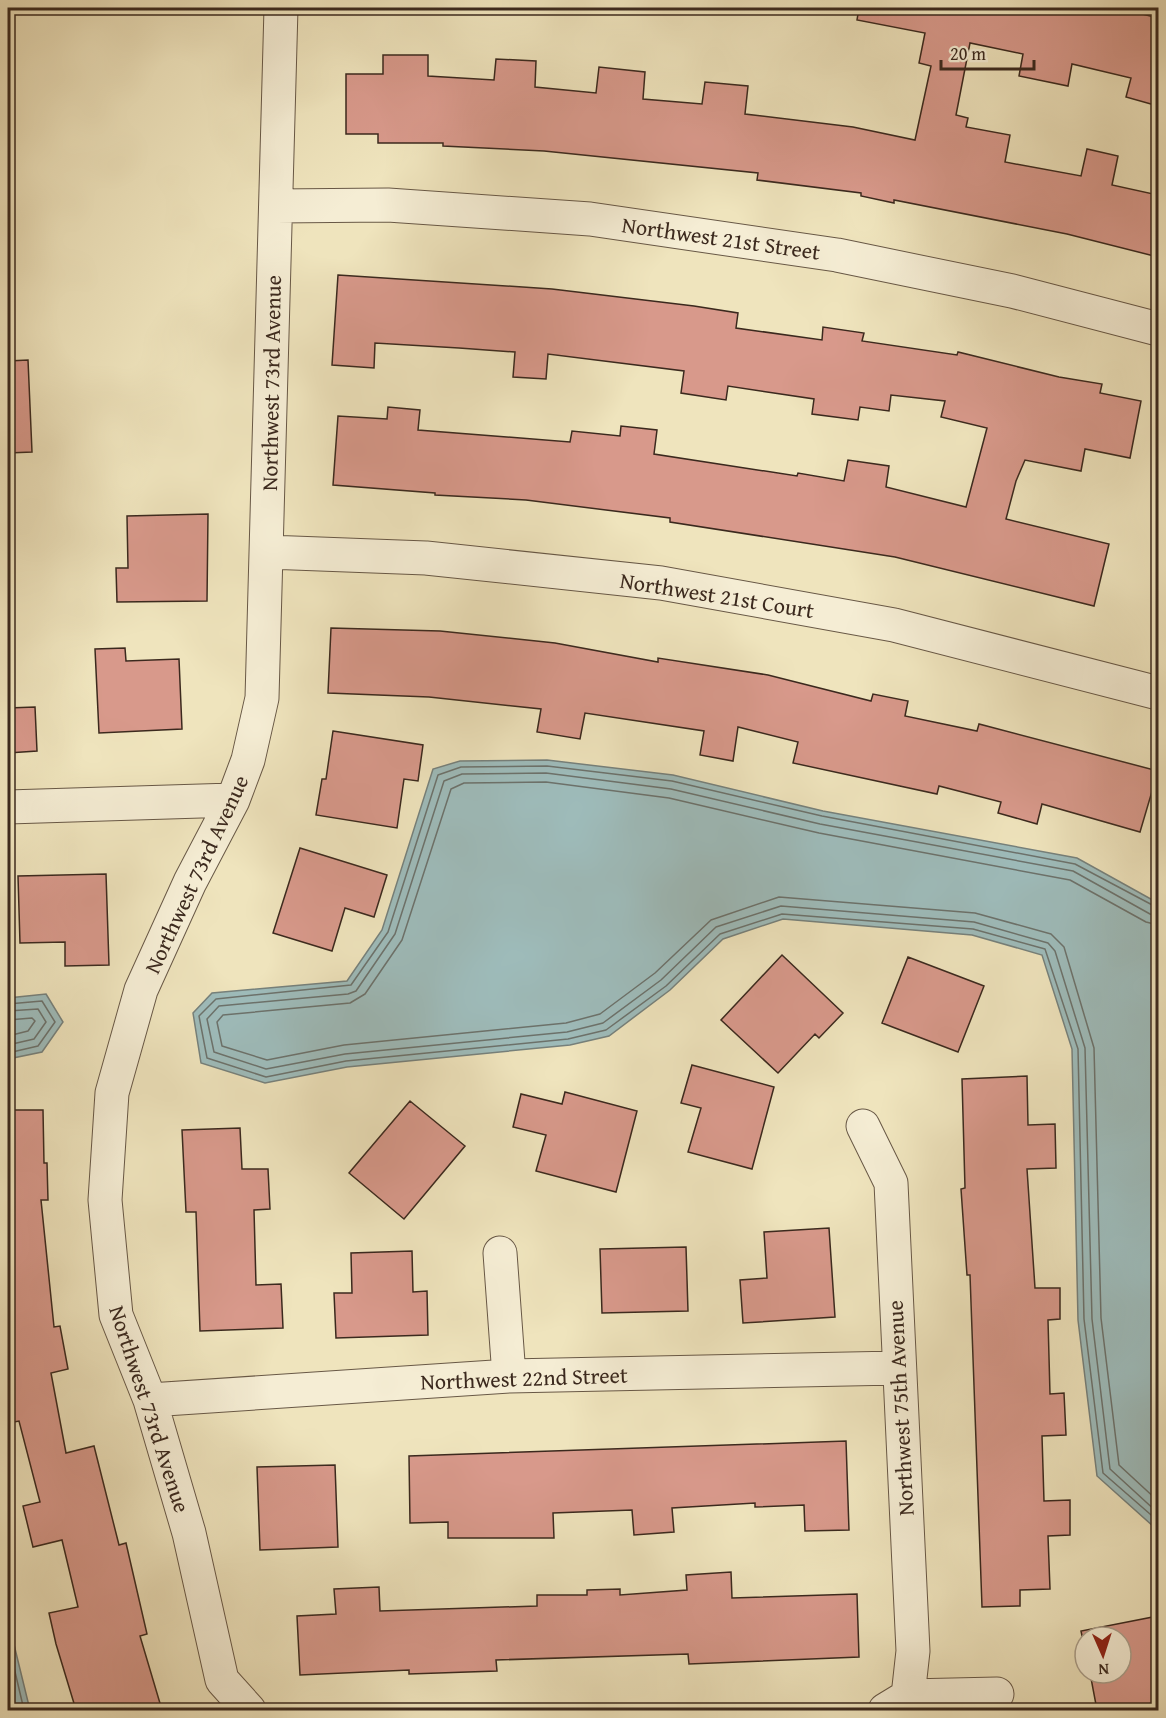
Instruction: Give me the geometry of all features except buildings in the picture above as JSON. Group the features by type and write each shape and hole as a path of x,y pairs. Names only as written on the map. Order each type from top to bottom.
{"street":[{"name":"Northwest 73rd Avenue","path":"249,1710 222,1680 189,1533 150,1400 116,1315 105,1200 112,1093 141,990 190,882 233,800 248,760 262,698 281,8"},
{"name":"Northwest 21st Street","path":"276,206 388,205 590,219 837,255 1012,291 1158,329"},
{"name":"Northwest 21st Court","path":"267,552 426,558 661,583 894,625 1123,682 1158,693"},
{"path":"8,807 233,800"},
{"name":"Northwest 75th Avenue","path":"863,1126 891,1183 913,1651 896,1703"},
{"path":"500,1253 509,1376"},
{"name":"Northwest 22nd Street","path":"150,1400 509,1376 898,1368"},
{"path":"896,1703 997,1694"}],"water":[{"path":"547,760 673,775 823,811 1077,858 1158,903 1158,1526 1154,1527 1097,1476 1078,1320 1072,1049 1042,955 972,935 783,919 723,939 670,990 609,1036 570,1045 347,1067 265,1083 201,1063 193,1013 212,993 347,981 382,930 433,769 460,761"},
{"path":"46,994 63,1022 42,1052 8,1059 8,998"},
{"path":"8,1620 30,1710 8,1710"}]}
